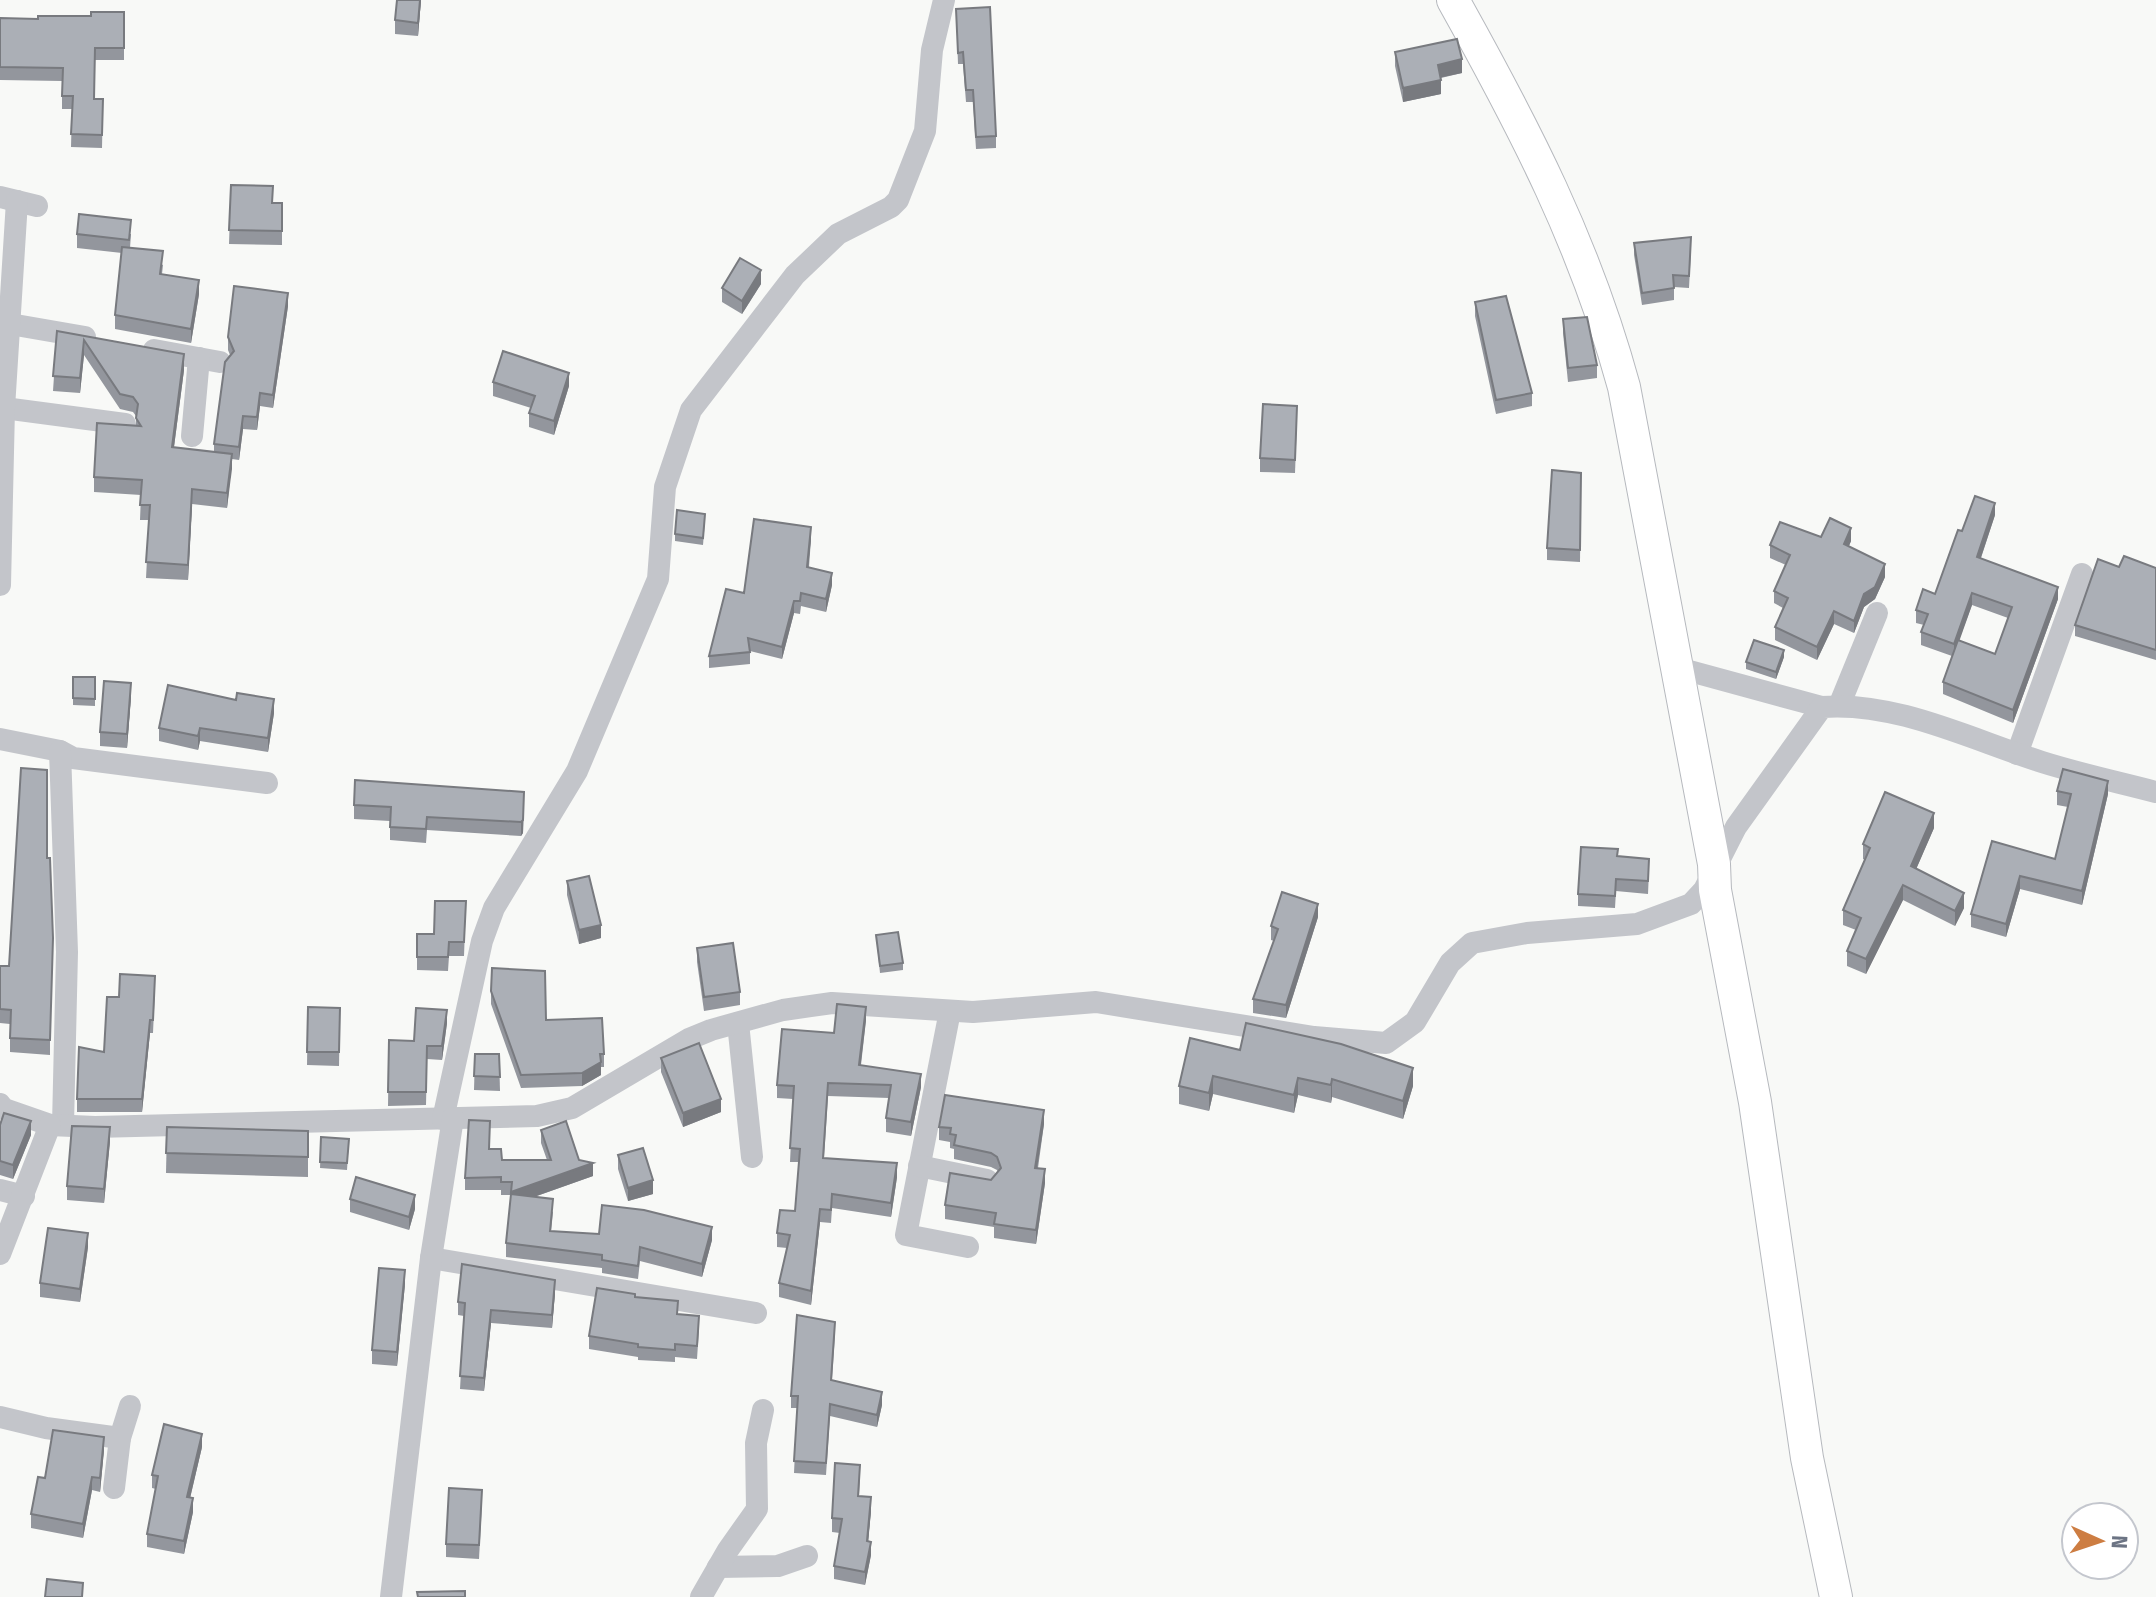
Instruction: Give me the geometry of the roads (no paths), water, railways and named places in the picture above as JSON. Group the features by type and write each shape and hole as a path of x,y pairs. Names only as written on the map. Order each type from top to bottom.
{"street":[{"path":"391,1597 448,1118 482,941 494,908 577,771 658,579 665,487 691,410 795,275 838,234 891,207 898,200 925,131 932,50 944,0"},
{"path":"1453,0 1557,193 1605,315 1624,387 1714,864 1715,890 1783,1275 1807,1458 1836,1597"},
{"path":"0,585 4,408 10,324 6,274 18,201"},
{"path":"10,324 210,360 192,436"},
{"path":"4,408 125,424"},
{"path":"2017,754 2082,574"},
{"path":"0,1104 57,1125 557,1113 572,1108 689,1039 738,1023 832,1003 973,1012 1096,1002 1314,1037 1386,1043 1415,1022 1450,963 1472,943 1527,933 1637,924 1691,904 1704,890 1714,864 1736,827 1831,707 1877,613"},
{"path":"1675,667 1831,707 1855,705 1899,716 2017,754 2156,792"},
{"path":"0,739 60,751 73,758 267,783"},
{"path":"0,1254 57,1125 67,952 60,751"},
{"path":"950,1011 906,1235 968,1247"},
{"path":"738,1023 752,1157"},
{"path":"919,1166 987,1180"},
{"path":"0,1190 24,1196"},
{"path":"431,1258 756,1313"},
{"path":"114,1488 120,1438 130,1406"},
{"path":"701,1597 757,1509 756,1443 763,1410"},
{"path":"0,1417 46,1428 120,1438"},
{"path":"718,1567 778,1566 807,1556"}]}
